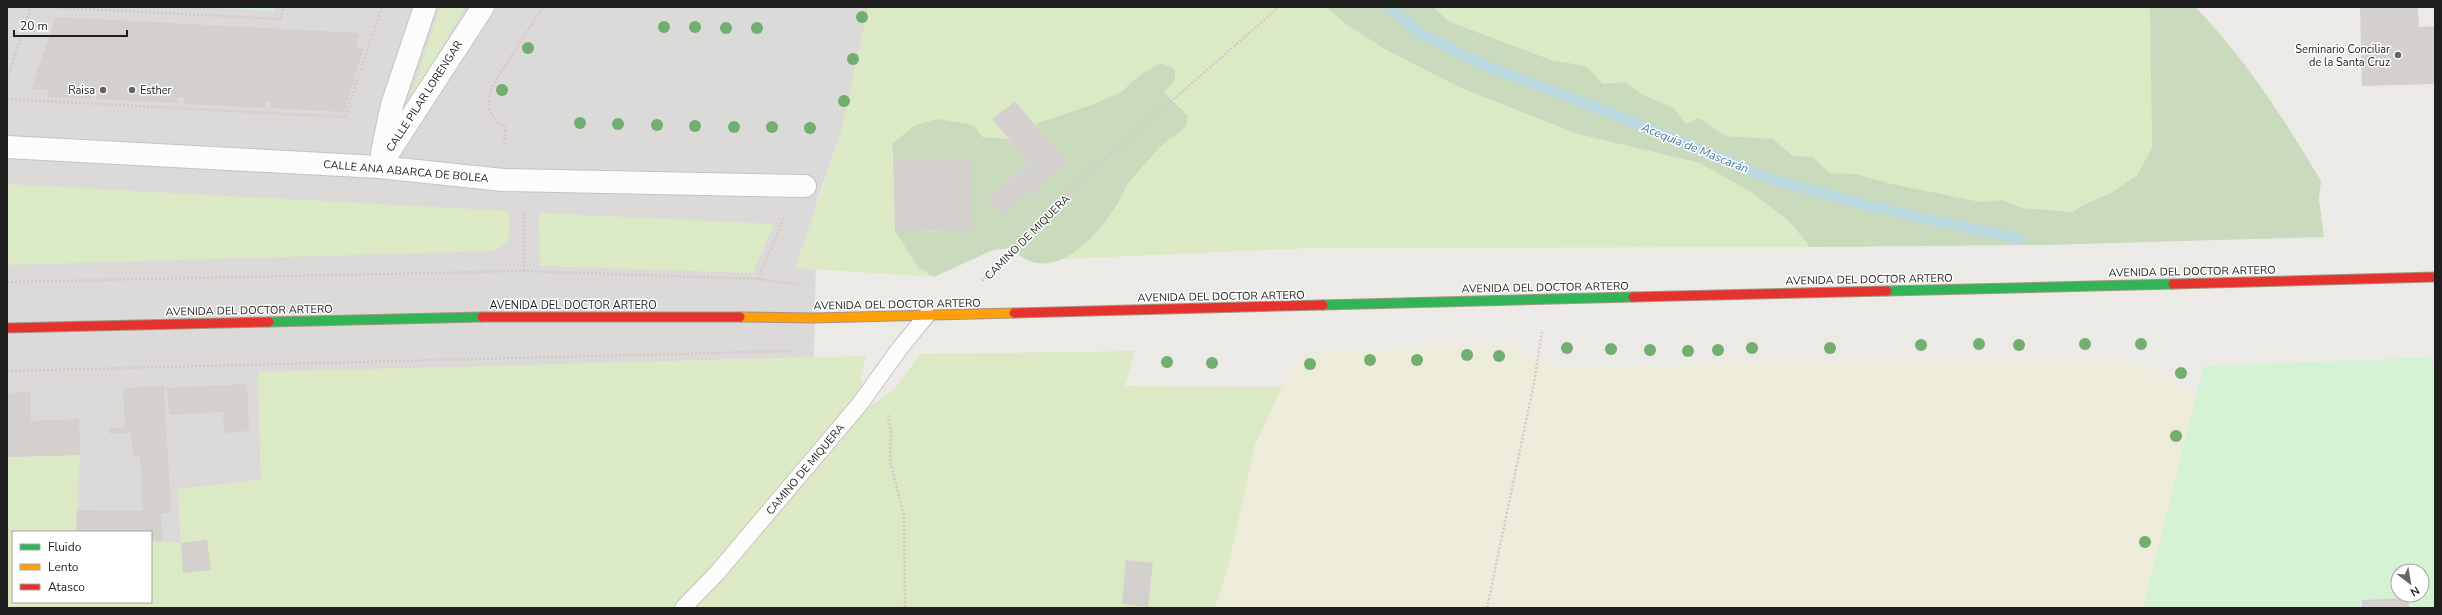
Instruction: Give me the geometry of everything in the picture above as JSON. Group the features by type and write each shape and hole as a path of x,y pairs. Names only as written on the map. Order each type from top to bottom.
{"main road":[{"name":"AVENIDA DEL DOCTOR ARTERO","path":"7,328 521,316 814,318 2435,277"}],"street":[{"name":"CALLE PILAR LORENGAR","path":"379,166 392,105 425,7"},
{"name":"CALLE PILAR LORENGAR","path":"379,166 483,7"},
{"name":"CALLE ANA ABARCA DE BOLEA","path":"7,147 379,166 503,180 804,186"}],"lane":[{"name":"CAMINO DE MIQUERA","path":"683,608 716,573 859,405 927,315"}],"path":[{"path":"7,79 31,7"},
{"path":"46,7 280,19 284,7"},
{"path":"7,99 345,117 382,7"},
{"path":"504,150 505,128 492,117 488,96 497,79 543,7"},
{"name":"CAMINO DE MIQUERA","path":"976,285 982,281 1088,174 1279,7"},
{"path":"524,210 524,271"},
{"path":"7,282 524,271 758,278 808,286"},
{"path":"1487,608 1541,344 1543,299"},
{"path":"7,372 798,351"},
{"path":"874,384 887,412 891,431 890,461 904,515 905,608"}],"shaded area":[{"path":"7,7 868,7 841,133 817,200 814,357 258,373 261,480 178,489 181,543 152,541 152,531 76,531 79,456 7,457"},
{"path":"551,7 868,7 841,133 519,124 511,120 499,108 496,100 497,92"}],"green space":[{"path":"205,7 275,7 274,11"},
{"path":"440,7 465,7 414,96 411,94"},
{"path":"868,7 1326,7 1347,25 1388,51 1463,89 1578,134 1700,163 1749,191 1788,220 1810,247 1312,248 1064,259 1079,248 1101,227 1113,212 1126,187 1135,174 1185,125 1181,107 1164,92 1175,80 1140,75 1121,92 1094,104 1035,124 1015,101 992,119 1008,139 982,137 892,144 895,231 918,267 934,277 795,268 841,133"},
{"path":"1326,7 1433,7 1450,22 1551,60 1586,66 1603,84 1626,82 1641,94 1674,108 1686,124 1699,118 1726,136 1773,139 1793,156 1813,157 1830,173 1856,174 1892,184 1981,202 2002,200 2022,208 2073,212 2083,205 2111,193 2137,175 2152,148 2150,7 2195,7 2214,27 2248,69 2293,135 2321,181 2319,200 2324,237 2045,245 1810,247 1788,220 1749,191 1700,163 1578,134 1463,89 1388,51 1347,25"},
{"path":"1433,7 2150,7 2152,148 2137,175 2111,193 2083,205 2073,212 2022,208 2002,200 1981,202 1892,184 1856,174 1830,173 1813,157 1793,156 1773,139 1726,136 1699,118 1686,124 1674,108 1641,94 1626,82 1603,84 1586,66 1551,60 1450,22"},
{"path":"1161,63 1175,69 1175,80 1164,92 1188,116 1186,125 1148,160 1130,181 1119,202 1108,218 1097,232 1084,244 1070,255 1056,261 1041,263 1026,259 1011,248 993,250 934,277 918,267 895,231 971,232 971,159 893,159 892,144 915,125 937,119 974,125 982,137 1008,139 1029,164 988,197 1002,216 1066,163 1035,124 1094,104 1121,92 1140,75"},
{"path":"7,184 509,211 510,229 507,240 500,248 494,251 7,265"},
{"path":"539,213 774,224 753,273 540,266"},
{"path":"1506,343 1519,350 1526,358 1559,368 1869,360 2134,364 2164,372 2197,395 2143,608 1215,608 1228,567 1255,445 1282,387 1302,354"},
{"path":"1135,351 1125,386 1282,387 1255,445 1228,567 1215,608 7,608 7,457 80,455 76,531 12,531 12,603 152,603 152,541 181,543 178,489 261,480 258,372 866,356 861,378 867,408 894,390 920,354"},
{"path":"2435,357 2435,608 2143,608 2204,366"}],"building":[{"name":"Seminario Conciliar de la Santa Cruz","path":"2360,7 2418,7 2419,27 2435,26 2435,84 2362,86"},
{"path":"56,17 360,33 356,48 364,49 344,112 271,108 271,102 265,101 265,108 184,104 184,97 177,97 177,103 97,99 98,92 92,92 91,99 48,97 48,90 31,89"},
{"path":"1015,101 1067,163 1002,216 987,198 1029,164 992,119"},
{"path":"893,159 971,159 971,232 895,231"},
{"path":"247,384 249,431 224,433 223,412 169,415 167,388"},
{"path":"164,386 171,513 161,513 162,542 152,541 152,531 76,531 77,510 143,511 140,456 133,456 131,433 110,434 110,428 125,427 123,388"},
{"path":"31,392 31,421 79,419 80,455 7,457 7,393"},
{"path":"207,540 211,570 183,573 181,543"},
{"path":"1126,560 1153,563 1148,607 1122,604"},
{"path":"2390,599 2390,603 2409,603 2409,608 2362,608 2362,600"}],"waterway":[{"name":"Acequia de Mascarán","path":"1390,7 1418,32 1481,64 1621,117 1768,178 1873,207 2020,239"}],"traffic: fast":[{"path":"1887,291 2173,284"},
{"path":"1323,305 1633,297"},
{"path":"269,322 482,317"}],"traffic: slow":[{"path":"740,317 814,318 1014,313"}],"traffic: jam":[{"path":"2173,284 2435,277"},
{"path":"1633,297 1887,291"},
{"path":"1014,313 1323,305"},
{"path":"482,317 740,317"},
{"path":"7,328 269,322"}],"place":[{"name":"Seminario Conciliar de la Santa Cruz","path":"2398,55"},
{"name":"Raisa","path":"103,90"},
{"name":"Esther","path":"132,90"}]}
